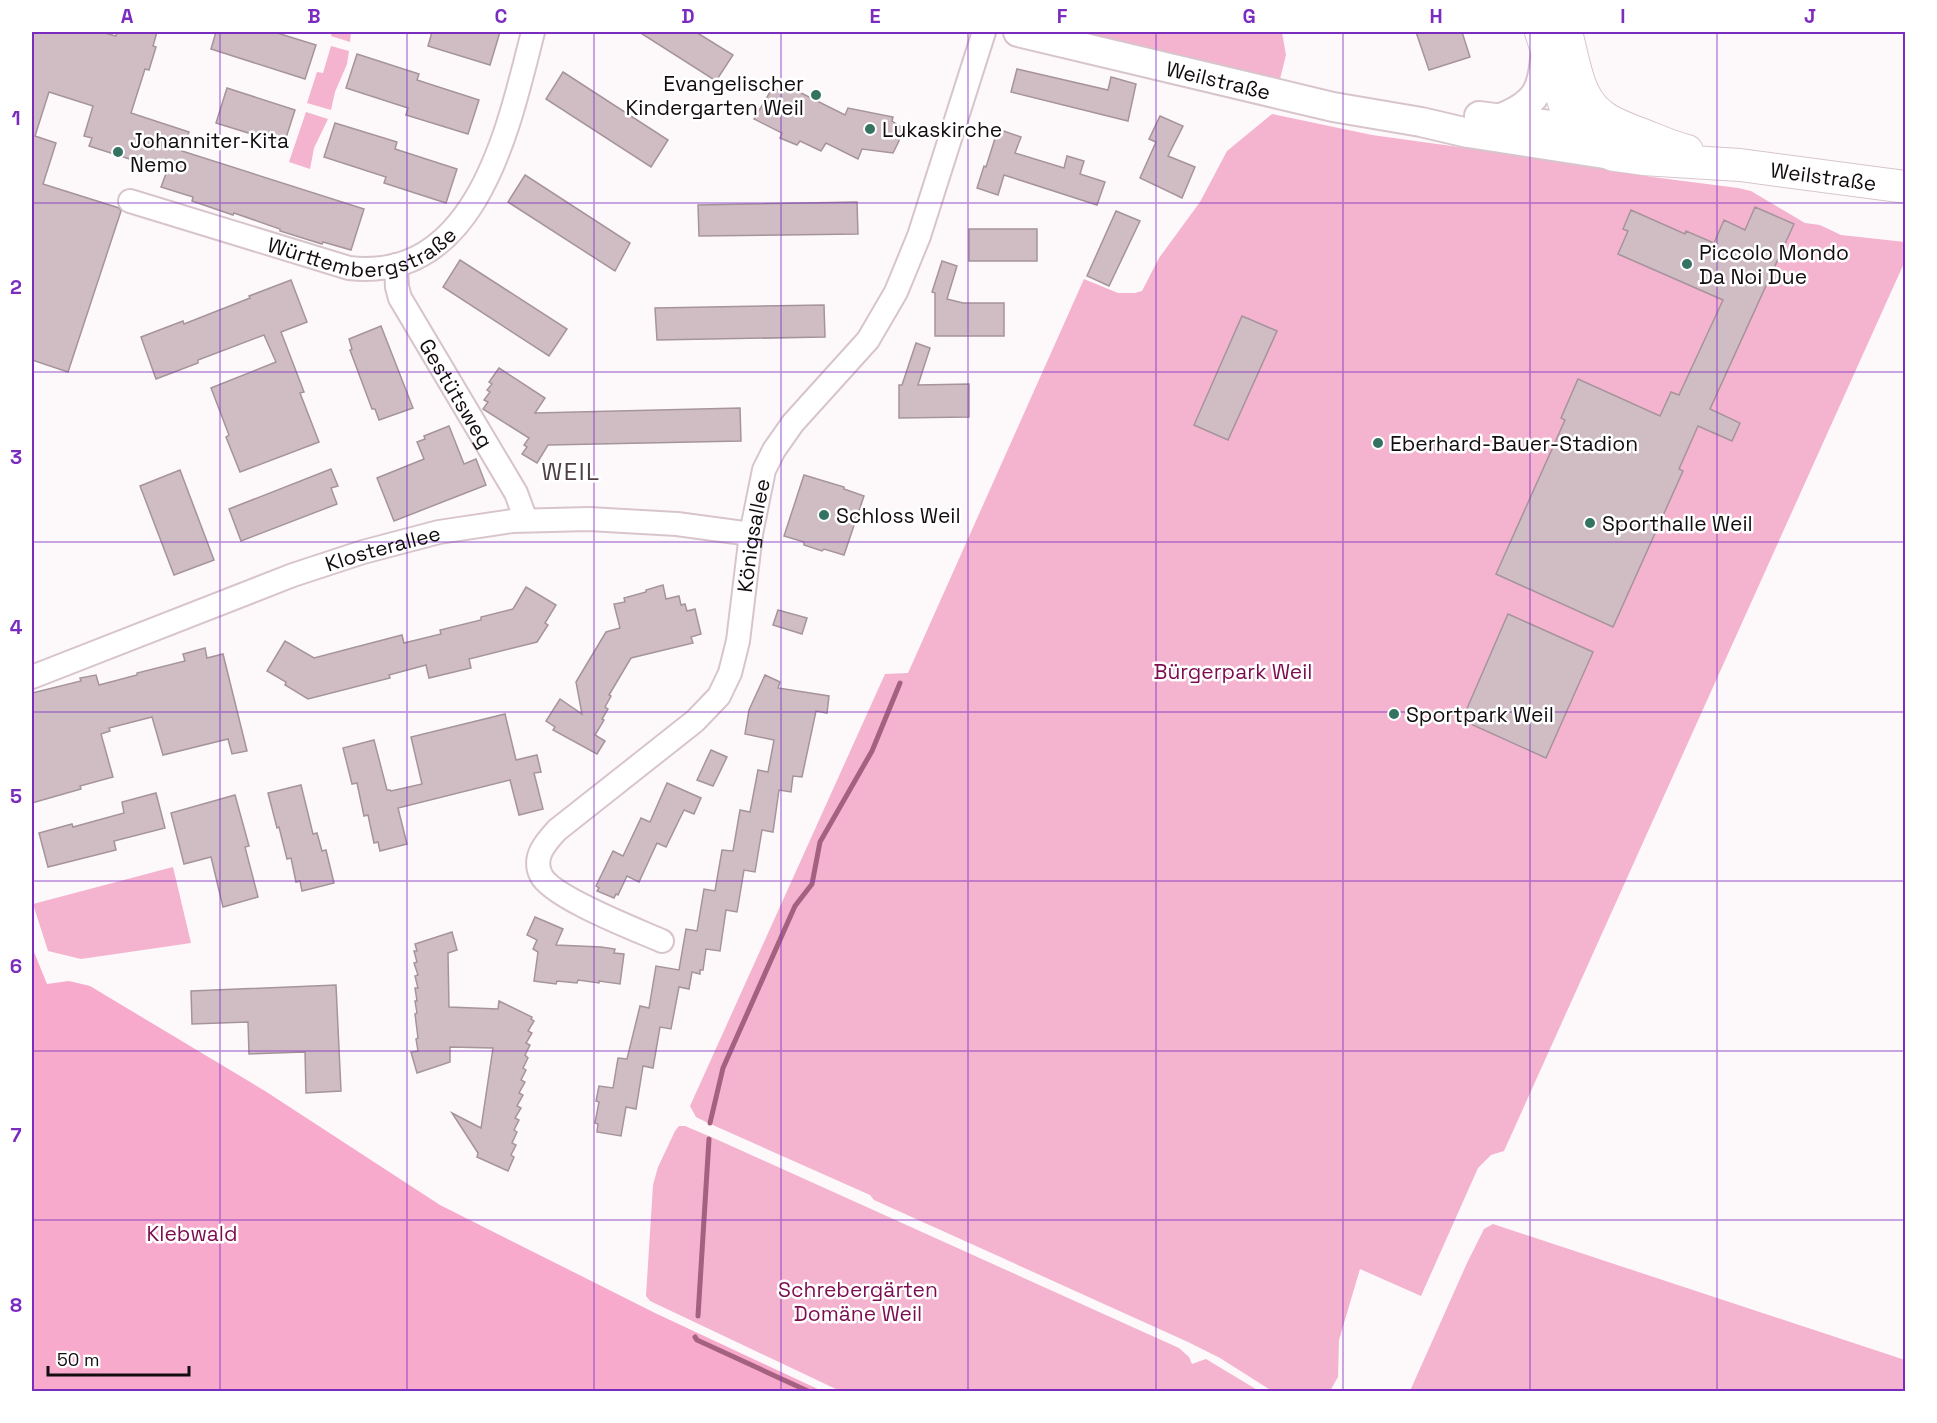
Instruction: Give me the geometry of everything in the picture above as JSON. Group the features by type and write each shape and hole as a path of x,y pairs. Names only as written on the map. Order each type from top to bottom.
{"main road":[{"path":"1551,37 1593,108 1609,122 1664,145"},
{"path":"1551,37 1556,73 1573,130 1591,144 1614,155"},
{"name":"Weilstraße","path":"1664,145 1740,165"},
{"name":"Weilstraße","path":"1614,155 1740,165 1905,187"}],"street":[{"name":"Württembergstraße","path":"130,201 349,268 369,269 396,265 423,255 441,242 466,214 495,161 534,32"},
{"name":"Königsallee","path":"662,941 590,909 550,886 540,874 538,867 540,853 543,846 558,830 695,721 719,696 730,673 738,641 751,534 761,480 774,450 794,423 868,340 896,292 919,236 984,32"},
{"name":"Weilstraße","path":"1018,32 1333,107 1459,131 1614,155"},
{"path":"1501,118 1520,110 1534,98 1543,79 1551,37"},
{"path":"1533,142 1573,130 1579,124 1582,116 1583,93"},
{"name":"Weilstraße","path":"1420,122 1461,114 1501,118 1628,141 1664,145"},
{"name":"Gestütsweg","path":"396,265 400,298 516,493 526,520"},
{"name":"Klosterallee","path":"32,677 293,575 363,552 439,532 526,520 618,520 687,525 751,534"}],"green space":[{"path":"332,32 351,32 350,42 331,36"},
{"path":"1058,32 1282,32 1286,55 1280,79 1159,50"},
{"path":"331,46 349,51 347,64 335,92 331,110 307,103 317,72 323,73"},
{"path":"306,112 328,119 314,148 310,169 289,162"},
{"name":"Sportpark Weil","path":"1272,114 1372,135 1738,188 1751,191 1805,223 1820,225 1841,235 1905,242 1905,261 1504,1151 1491,1155 1478,1168 1421,1296 1360,1269 1339,1340 1338,1377 1330,1391 1272,1391 1220,1358 1188,1342 706,1122 696,1117 690,1106 885,674 908,673 1084,279 1118,293 1142,291 1159,258 1200,202 1227,151"},
{"path":"173,867 191,943 81,959 48,951 33,904"},
{"name":"Klebwald","path":"32,947 47,984 69,981 90,986 265,1091 440,1205 655,1313 822,1391 32,1391"},
{"name":"Schrebergärten Domäne Weil","path":"679,1126 685,1126 718,1140 1179,1348 1189,1357 1192,1364 1206,1359 1259,1391 840,1391 650,1301 646,1296 653,1185 658,1167"},
{"path":"1493,1224 1905,1360 1905,1391 1410,1391 1467,1263 1484,1229"}],"building":[{"path":"32,32 101,32 116,36 117,32 157,32 153,46 156,47 149,70 145,69 131,113 189,132 182,151 364,209 351,250 280,231 280,229 234,213 233,215 192,201 193,197 161,187 167,171 89,146 92,138 84,136 93,106 49,92 35,136 56,143 43,184 119,208 121,211 68,372 32,360"},
{"path":"216,32 274,32 316,45 305,79 211,49"},
{"path":"432,32 500,32 490,65 428,46"},
{"path":"639,32 696,32 733,55 716,81"},
{"path":"1416,32 1462,32 1470,57 1429,70"},
{"path":"357,54 419,74 417,80 479,100 468,134 406,115 408,108 346,88"},
{"path":"1017,69 1108,90 1111,77 1136,84 1128,121 1011,92"},
{"path":"563,72 668,140 651,167 546,99"},
{"name":"Evangelischer Kindergarten Weil","path":"785,85 845,115 848,108 893,117 892,121 901,127 899,141 893,153 862,149 858,159 826,143 821,151 800,141 797,145 780,138 782,133 754,119 773,87 781,92"},
{"path":"227,88 295,110 284,144 216,123"},
{"path":"1160,116 1183,126 1168,156 1195,167 1182,198 1140,178 1156,142 1149,139"},
{"path":"335,123 397,142 395,149 457,169 446,203 384,183 386,177 324,157"},
{"path":"998,129 1021,137 1015,153 1064,168 1067,156 1084,161 1080,174 1105,182 1097,205 1004,175 998,195 977,188"},
{"path":"525,175 630,243 615,271 508,202"},
{"path":"857,202 858,234 699,236 698,205"},
{"name":"Sporthalle Weil","path":"1755,207 1794,224 1710,409 1740,423 1732,441 1698,426 1679,469 1683,471 1613,627 1496,574 1565,420 1561,418 1578,379 1660,416 1671,392 1679,395 1723,300 1618,254 1628,231 1623,229 1631,210 1685,234 1686,231 1714,243 1724,220 1745,230"},
{"path":"1116,211 1140,221 1109,286 1087,276"},
{"path":"969,229 1037,229 1037,261 969,261"},
{"path":"460,260 567,329 549,356 443,287"},
{"path":"942,261 957,266 947,299 963,303 1004,303 1004,336 935,336 935,293 932,292"},
{"path":"291,280 307,322 281,332 304,392 300,393 319,442 240,472 226,437 229,435 211,388 276,362 264,335 156,379 141,337 183,321 184,324"},
{"path":"824,305 825,337 657,340 655,308"},
{"path":"1242,316 1277,331 1228,440 1194,425"},
{"path":"381,326 413,408 379,420 375,409 372,409 350,350 352,349 349,339"},
{"path":"916,343 930,348 918,385 969,384 969,417 899,418 899,385 902,385"},
{"path":"499,368 545,398 535,413 740,408 741,441 548,445 537,463 522,454 529,438 483,409 488,402 484,400 490,392 487,390 492,384 489,382"},
{"path":"449,426 464,464 476,459 486,485 394,521 377,478 424,459 417,442 425,439 424,436"},
{"path":"331,469 338,486 331,488 337,504 241,541 229,509"},
{"path":"180,470 214,560 174,575 140,486"},
{"name":"Schloss Weil","path":"804,475 844,487 844,489 864,496 844,555 824,549 822,551 784,536"},
{"path":"663,585 666,599 679,596 681,605 685,604 687,611 695,609 701,634 691,637 693,643 631,658 609,695 611,696 605,707 608,709 595,735 605,741 597,754 553,730 555,727 546,721 560,699 582,714 576,682 606,632 620,628 614,604 625,602 624,598"},
{"path":"526,587 556,605 545,623 548,625 537,642 469,659 471,668 429,678 426,665 389,675 390,678 308,699 267,671 285,641 314,658 402,635 404,643 441,634 440,630 513,609"},
{"path":"778,610 807,618 802,634 773,625"},
{"path":"1508,614 1593,652 1546,758 1462,720"},
{"path":"205,648 207,658 223,654 247,751 232,754 228,739 163,755 152,717 109,728 110,731 101,734 113,777 32,803 32,693 96,675 99,685 185,661 183,654"},
{"path":"765,675 780,682 778,688 829,696 827,713 816,711 802,777 793,776 791,792 779,790 773,832 762,830 755,872 744,870 737,912 726,910 720,951 706,949 703,970 700,970 700,974 692,972 689,989 679,987 671,1029 660,1027 653,1068 643,1066 636,1109 626,1107 621,1136 597,1132 598,1124 595,1123 599,1086 613,1088 618,1058 627,1059 640,1006 649,1008 656,966 679,970 686,929 697,931 704,889 715,891 722,850 733,851 740,810 750,812 758,770 768,772 774,740 745,734 749,710"},
{"path":"505,714 516,760 537,755 541,772 534,773 543,809 519,815 510,780 398,808 407,844 380,851 378,842 374,843 368,815 364,816 357,783 352,784 343,748 374,740 387,790 391,791 422,784 411,737"},
{"path":"711,750 727,757 713,786 697,780"},
{"path":"667,783 701,798 694,814 684,810 666,847 657,843 639,882 627,876 618,895 616,894 614,898 597,891 599,888 596,886 613,851 623,856 641,818 650,822"},
{"path":"301,785 313,834 317,833 322,851 326,850 334,883 302,891 300,881 296,882 291,858 287,859 268,793"},
{"path":"156,793 165,828 114,841 116,850 48,867 39,833 72,824 73,827 124,813 122,802"},
{"path":"235,795 249,846 245,847 258,897 223,907 211,857 184,864 171,813"},
{"path":"535,917 563,929 556,945 601,947 615,949 614,953 624,954 620,984 578,980 577,983 557,981 556,984 534,981 538,952 533,949 537,940 527,935"},
{"path":"452,932 457,950 448,953 449,1007 498,1009 499,1001 532,1017 534,1021 528,1031 532,1033 526,1043 530,1045 525,1055 528,1058 523,1068 526,1070 521,1080 525,1082 519,1093 523,1095 517,1106 521,1108 515,1118 519,1120 514,1130 517,1132 512,1143 516,1145 511,1155 514,1157 508,1171 477,1157 478,1153 452,1113 481,1128 493,1048 450,1047 450,1062 417,1073 411,1052 418,1051 415,988 418,988 415,976 418,975 414,963 417,962 415,944"},
{"path":"336,985 341,1091 306,1093 305,1052 249,1054 248,1022 192,1024 191,991"}],"waterway":[{"path":"710,1123 723,1068 795,906 812,884 820,842 872,751 900,683"},
{"path":"698,1316 709,1139"},
{"path":"695,1337 697,1340 810,1392"}],"place":[{"name":"Evangelischer Kindergarten Weil","path":"816,95"},
{"name":"Lukaskirche","path":"870,129"},
{"name":"Johanniter-Kita Nemo","path":"118,152"},
{"name":"Piccolo Mondo Da Noi Due","path":"1687,264"},
{"name":"Eberhard-Bauer-Stadion","path":"1378,443"},
{"name":"Schloss Weil","path":"824,515"},
{"name":"Sporthalle Weil","path":"1590,523"},
{"name":"Sportpark Weil","path":"1394,714"}],"district":[{"name":"WEIL","path":"571,471"}],"park label":[{"name":"Bürgerpark Weil","path":"1233,671"}]}
